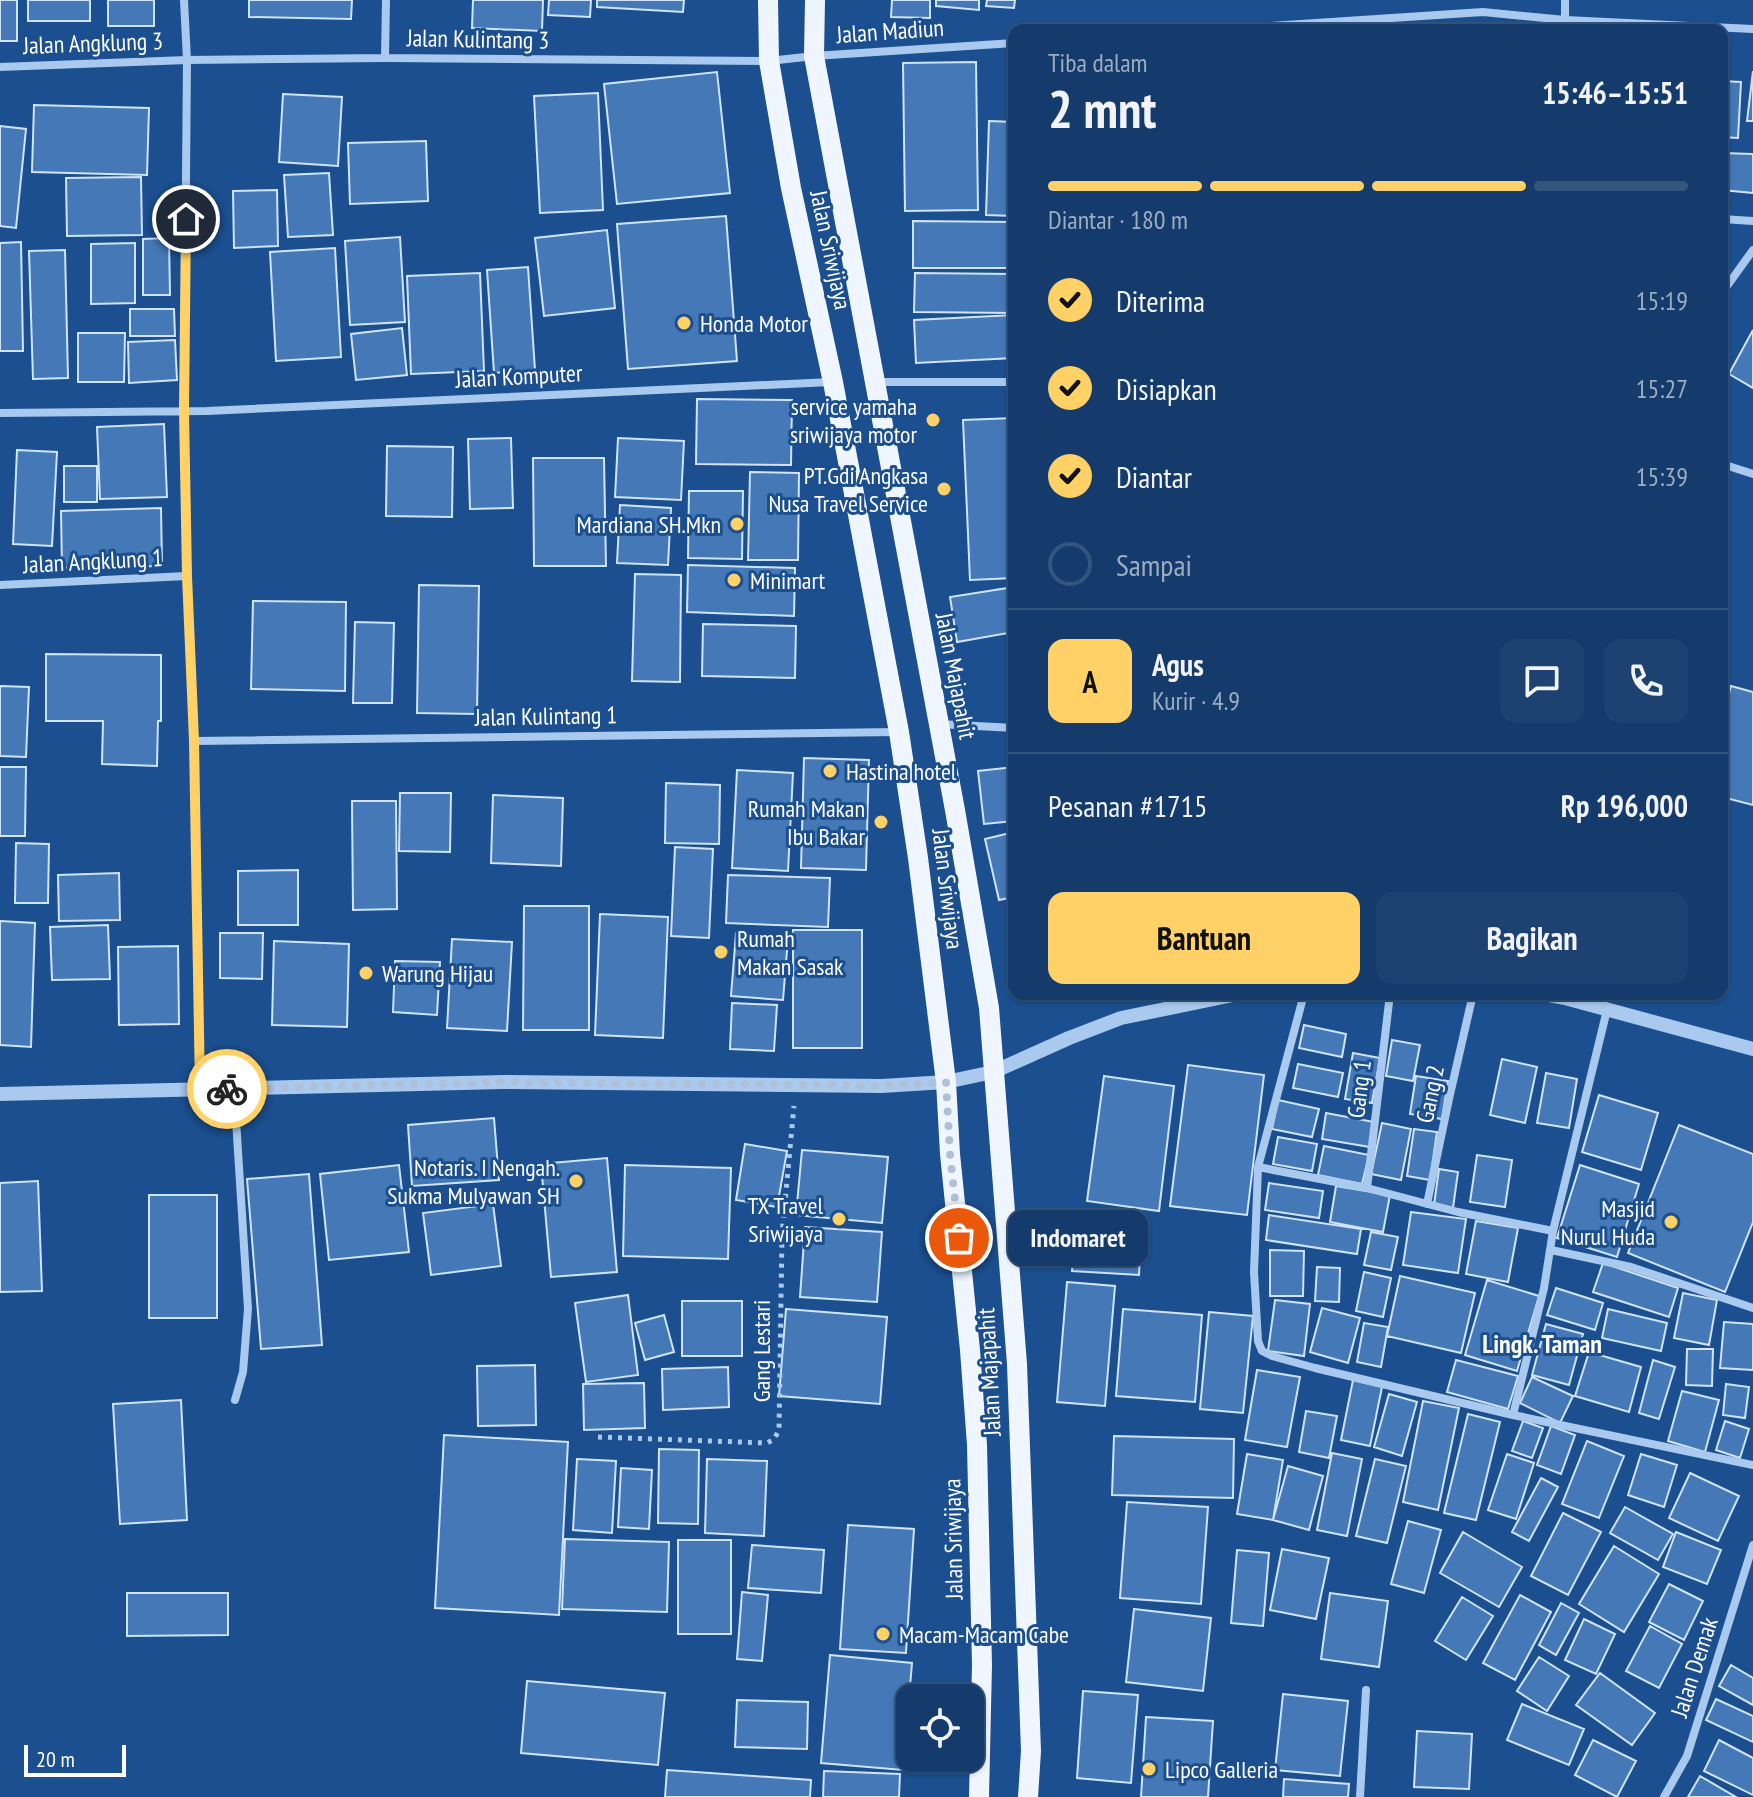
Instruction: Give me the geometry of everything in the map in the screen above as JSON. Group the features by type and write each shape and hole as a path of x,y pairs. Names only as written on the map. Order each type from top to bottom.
{"main road":[{"name":"Jalan Sriwijaya","path":"768,0 769,61 791,188 833,382 899,732 946,1082 977,1445 982,1665 979,1797"},
{"name":"Jalan Majapahit","path":"815,0 814,56 989,1008 1017,1364 1031,1751 1028,1797"}],"street":[{"path":"184,0 187,60 184,411 200,1090"},
{"path":"385,58 386,0"},
{"path":"1565,0 1565,20"},
{"path":"1299,24 1483,12 1649,24"},
{"path":"1728,28 1753,29"},
{"name":"Jalan Madiun","path":"769,61 1008,43"},
{"name":"Jalan Kulintang 3","path":"187,60 769,61"},
{"name":"Jalan Angklung 3","path":"0,67 187,60"},
{"path":"1728,219 1753,221"},
{"path":"1728,285 1753,250"},
{"name":"Jalan Komputer","path":"0,413 207,411 833,382"},
{"path":"875,382 1008,382"},
{"path":"1728,466 1753,474"},
{"name":"Jalan Angklung 1","path":"0,585 187,576"},
{"path":"938,724 1008,728"},
{"name":"Jalan Kulintang 1","path":"194,741 899,732"},
{"path":"0,1094 504,1082 882,1086 946,1082 993,1072 1121,1018 1209,1000"},
{"path":"1302,1000 1258,1167 1254,1272 1258,1341 1262,1351 1315,1368 1513,1415 1753,1465"},
{"name":"Gang 1","path":"1367,1188 1389,1000"},
{"name":"Gang 2","path":"1427,1204 1472,1000"},
{"path":"1572,1000 1753,1049"},
{"path":"1513,1415 1553,1231 1607,1010"},
{"path":"234,1088 248,1309 243,1372 235,1400"},
{"path":"1258,1167 1367,1188 1553,1231"},
{"path":"1551,1250 1631,1267 1753,1308"},
{"name":"Jalan Demak","path":"1664,1797 1687,1756 1753,1545"},
{"path":"1360,1797 1366,1690"}],"path":[{"name":"Gang Lestari","path":"598,1437 767,1443 779,1431 782,1234 796,1085"}],"building":[{"path":"0,0 17,0 17,41 0,41"},
{"path":"28,0 90,0 90,21 28,21"},
{"path":"108,0 154,0 154,26 108,26"},
{"path":"249,0 352,0 351,19 249,17"},
{"path":"473,0 543,0 542,31 472,28"},
{"path":"549,0 591,0 590,17 548,15"},
{"path":"597,0 684,0 683,12 597,7"},
{"path":"892,0 930,0 930,18 891,17"},
{"path":"936,0 979,0 979,10 936,6"},
{"path":"987,0 1015,0 1014,8 986,6"},
{"path":"976,62 978,210 905,211 903,63"},
{"path":"1753,71 1753,121 1747,121"},
{"path":"717,72 730,193 617,204 604,84"},
{"path":"1728,81 1741,82 1738,138 1728,137"},
{"path":"598,93 603,210 540,213 534,96"},
{"path":"283,94 342,97 338,166 279,162"},
{"path":"34,105 149,108 147,175 32,172"},
{"path":"989,121 1008,122 1008,216 986,215"},
{"path":"0,126 26,129 16,228 0,226"},
{"path":"426,141 428,201 350,204 348,143"},
{"path":"1728,153 1753,154 1753,193 1728,191"},
{"path":"329,173 333,235 288,237 284,175"},
{"path":"141,177 142,235 67,236 66,178"},
{"path":"277,190 278,246 234,248 233,191"},
{"path":"726,216 737,361 628,369 617,224"},
{"path":"913,221 1008,222 1008,268 913,268"},
{"path":"607,230 615,308 544,316 535,238"},
{"path":"400,237 405,322 350,325 345,241"},
{"path":"169,238 170,295 143,295 143,239"},
{"path":"21,242 23,351 0,351 0,243"},
{"path":"135,243 135,303 91,304 91,244"},
{"path":"335,248 341,357 276,361 270,252"},
{"path":"65,250 68,378 33,379 29,251"},
{"path":"528,267 535,370 494,373 487,270"},
{"path":"480,273 484,371 411,374 407,276"},
{"path":"915,273 1008,274 1008,313 914,312"},
{"path":"130,309 174,309 175,336 130,336"},
{"path":"1008,315 1008,358 916,363 914,320"},
{"path":"402,328 407,375 356,380 351,334"},
{"path":"1753,330 1753,388 1729,374"},
{"path":"78,333 125,333 124,382 78,382"},
{"path":"175,340 177,380 129,383 128,342"},
{"path":"697,399 792,400 791,465 696,464"},
{"path":"1008,418 1008,578 970,580 963,420"},
{"path":"164,424 167,497 100,499 97,427"},
{"path":"511,438 513,508 470,509 468,439"},
{"path":"618,438 684,441 681,500 615,497"},
{"path":"387,446 453,447 452,517 386,516"},
{"path":"17,450 57,452 52,546 13,544"},
{"path":"533,458 604,458 606,566 534,566"},
{"path":"64,466 97,466 97,502 64,502"},
{"path":"750,472 799,473 798,560 748,560"},
{"path":"689,491 743,491 742,559 688,558"},
{"path":"620,505 671,508 668,565 617,563"},
{"path":"161,508 162,566 62,568 61,511"},
{"path":"688,565 795,568 794,616 687,612"},
{"path":"635,574 681,575 680,682 632,681"},
{"path":"419,585 479,586 477,714 417,713"},
{"path":"1008,588 1008,633 957,642 950,597"},
{"path":"253,601 346,602 345,691 251,689"},
{"path":"355,622 394,623 392,703 353,703"},
{"path":"703,624 796,626 795,678 702,676"},
{"path":"46,654 161,655 157,766 102,764 103,721 46,721"},
{"path":"0,686 29,687 26,757 0,756"},
{"path":"1731,686 1753,692 1753,805 1728,799 1728,697"},
{"path":"804,758 869,760 866,870 801,868"},
{"path":"0,767 26,767 25,836 0,836"},
{"path":"1008,768 1008,822 984,824 978,771"},
{"path":"737,770 793,773 788,871 732,868"},
{"path":"666,783 720,785 719,844 665,843"},
{"path":"400,793 451,793 450,852 399,851"},
{"path":"493,795 563,798 561,866 491,863"},
{"path":"352,801 396,801 397,909 353,910"},
{"path":"1008,833 1008,898 999,900 985,839"},
{"path":"16,843 49,844 48,903 15,903"},
{"path":"675,847 713,849 709,938 671,936"},
{"path":"298,870 298,925 238,925 238,871"},
{"path":"119,873 120,920 59,921 58,875"},
{"path":"728,875 830,878 828,927 726,923"},
{"path":"524,906 589,906 589,1030 523,1030"},
{"path":"600,914 668,917 663,1038 595,1035"},
{"path":"0,921 35,923 31,1047 0,1045"},
{"path":"108,925 110,979 52,980 50,927"},
{"path":"793,930 862,930 862,1048 793,1048"},
{"path":"220,933 263,933 262,979 220,978"},
{"path":"736,933 788,938 783,1000 731,996"},
{"path":"452,939 512,942 507,1031 447,1028"},
{"path":"274,941 349,944 347,1027 272,1025"},
{"path":"178,946 179,1024 119,1025 118,947"},
{"path":"395,961 440,962 437,1015 393,1012"},
{"path":"732,1003 777,1005 774,1051 730,1049"},
{"path":"1304,1025 1346,1034 1342,1057 1299,1048"},
{"path":"1392,1040 1420,1045 1413,1081 1386,1076"},
{"path":"1353,1053 1380,1058 1372,1103 1345,1099"},
{"path":"1502,1059 1537,1067 1525,1123 1490,1115"},
{"path":"1298,1064 1343,1073 1338,1097 1293,1088"},
{"path":"1188,1065 1264,1075 1247,1215 1170,1206"},
{"path":"1546,1073 1577,1079 1569,1128 1537,1123"},
{"path":"1104,1076 1174,1086 1159,1211 1087,1201"},
{"path":"1416,1076 1448,1081 1442,1119 1410,1114"},
{"path":"1599,1095 1658,1113 1641,1170 1582,1152"},
{"path":"1278,1100 1319,1109 1312,1137 1272,1129"},
{"path":"1326,1113 1374,1122 1370,1147 1322,1139"},
{"path":"494,1118 499,1180 412,1186 408,1125"},
{"path":"1382,1123 1411,1129 1401,1180 1371,1174"},
{"path":"1679,1125 1753,1154 1753,1222 1725,1292 1628,1253"},
{"path":"1414,1129 1437,1132 1430,1180 1407,1176"},
{"path":"1278,1137 1317,1144 1312,1171 1273,1164"},
{"path":"745,1144 787,1151 777,1207 736,1200"},
{"path":"1324,1146 1369,1155 1362,1184 1318,1175"},
{"path":"802,1150 888,1157 882,1223 796,1215"},
{"path":"1477,1155 1512,1160 1505,1207 1470,1202"},
{"path":"607,1158 617,1272 551,1277 541,1164"},
{"path":"399,1165 409,1252 329,1260 320,1174"},
{"path":"625,1165 731,1168 728,1259 623,1256"},
{"path":"1580,1165 1639,1184 1617,1257 1557,1238"},
{"path":"1439,1169 1458,1172 1453,1208 1434,1205"},
{"path":"309,1174 322,1345 261,1349 247,1179"},
{"path":"38,1181 42,1291 0,1292 0,1183"},
{"path":"1269,1183 1323,1191 1319,1218 1265,1210"},
{"path":"1336,1186 1390,1195 1383,1232 1330,1222"},
{"path":"149,1195 217,1195 217,1318 149,1318"},
{"path":"493,1204 501,1266 431,1275 423,1213"},
{"path":"1411,1212 1466,1219 1458,1273 1403,1265"},
{"path":"1076,1213 1142,1218 1139,1275 1072,1271"},
{"path":"1269,1215 1361,1229 1357,1254 1266,1240"},
{"path":"1476,1221 1518,1228 1508,1282 1466,1274"},
{"path":"805,1227 882,1232 877,1302 800,1297"},
{"path":"1371,1232 1398,1237 1391,1270 1364,1265"},
{"path":"1270,1250 1304,1251 1303,1296 1270,1296"},
{"path":"1603,1263 1678,1288 1669,1317 1593,1292"},
{"path":"1317,1267 1340,1268 1339,1302 1315,1301"},
{"path":"1364,1272 1391,1278 1383,1317 1356,1311"},
{"path":"1400,1276 1475,1293 1461,1353 1387,1336"},
{"path":"1487,1280 1539,1296 1517,1371 1465,1355"},
{"path":"1067,1282 1115,1286 1105,1406 1057,1402"},
{"path":"1556,1288 1603,1303 1595,1330 1547,1315"},
{"path":"1683,1293 1717,1300 1709,1345 1674,1338"},
{"path":"628,1295 638,1375 586,1382 575,1303"},
{"path":"1275,1300 1310,1304 1304,1356 1268,1351"},
{"path":"682,1301 742,1301 742,1356 682,1356"},
{"path":"1322,1308 1360,1318 1348,1363 1310,1352"},
{"path":"786,1309 887,1317 880,1404 779,1396"},
{"path":"1123,1309 1202,1315 1195,1402 1116,1396"},
{"path":"1608,1309 1667,1323 1661,1351 1602,1338"},
{"path":"1209,1312 1253,1316 1243,1413 1200,1409"},
{"path":"664,1315 674,1352 645,1360 635,1323"},
{"path":"1724,1322 1753,1324 1753,1370 1720,1368"},
{"path":"1364,1323 1388,1327 1381,1367 1357,1362"},
{"path":"1546,1324 1583,1334 1569,1385 1532,1375"},
{"path":"1687,1349 1713,1349 1712,1386 1686,1385"},
{"path":"1589,1352 1641,1367 1629,1412 1575,1396"},
{"path":"1456,1360 1518,1376 1508,1409 1447,1392"},
{"path":"1653,1360 1675,1367 1659,1419 1639,1413"},
{"path":"535,1365 536,1425 478,1426 477,1366"},
{"path":"728,1367 729,1407 663,1410 662,1369"},
{"path":"1257,1370 1300,1377 1287,1447 1245,1440"},
{"path":"1532,1377 1573,1396 1560,1423 1520,1403"},
{"path":"1353,1380 1382,1387 1370,1446 1341,1440"},
{"path":"644,1383 645,1428 584,1430 583,1384"},
{"path":"1726,1384 1749,1387 1745,1418 1723,1415"},
{"path":"1682,1391 1719,1400 1705,1452 1668,1441"},
{"path":"1389,1394 1417,1402 1402,1456 1374,1447"},
{"path":"181,1400 187,1520 120,1524 113,1404"},
{"path":"1423,1401 1459,1408 1438,1510 1403,1502"},
{"path":"1306,1411 1337,1416 1329,1458 1299,1452"},
{"path":"1468,1414 1500,1422 1476,1520 1444,1513"},
{"path":"1523,1421 1543,1428 1532,1458 1512,1451"},
{"path":"1725,1421 1749,1429 1740,1458 1716,1450"},
{"path":"1551,1426 1575,1435 1561,1474 1537,1465"},
{"path":"444,1435 568,1442 559,1615 435,1608"},
{"path":"1114,1436 1234,1439 1233,1498 1112,1495"},
{"path":"1587,1441 1624,1456 1599,1518 1562,1504"},
{"path":"659,1449 699,1450 698,1524 658,1523"},
{"path":"1332,1453 1362,1459 1347,1536 1317,1530"},
{"path":"1247,1454 1283,1460 1273,1520 1237,1514"},
{"path":"1507,1454 1534,1463 1516,1519 1488,1510"},
{"path":"1641,1454 1677,1465 1664,1507 1628,1495"},
{"path":"577,1459 616,1461 612,1533 573,1530"},
{"path":"707,1459 767,1461 764,1536 705,1533"},
{"path":"1375,1459 1406,1466 1387,1543 1356,1536"},
{"path":"1288,1466 1323,1476 1309,1530 1273,1520"},
{"path":"621,1468 652,1470 649,1529 618,1527"},
{"path":"1690,1473 1739,1496 1718,1541 1669,1518"},
{"path":"1541,1478 1558,1487 1529,1541 1512,1532"},
{"path":"1127,1502 1208,1507 1201,1604 1120,1598"},
{"path":"1625,1507 1673,1534 1658,1560 1610,1533"},
{"path":"1563,1513 1601,1532 1568,1595 1531,1576"},
{"path":"1408,1521 1441,1530 1424,1593 1391,1584"},
{"path":"848,1525 914,1529 906,1653 840,1649"},
{"path":"1463,1532 1522,1567 1499,1607 1440,1573"},
{"path":"1676,1532 1721,1550 1707,1584 1663,1567"},
{"path":"565,1539 669,1542 667,1612 562,1609"},
{"path":"678,1540 731,1540 731,1634 678,1634"},
{"path":"752,1545 824,1550 821,1593 748,1588"},
{"path":"1614,1546 1659,1574 1624,1632 1579,1604"},
{"path":"1282,1549 1329,1558 1316,1619 1270,1610"},
{"path":"1237,1550 1269,1553 1263,1626 1231,1623"},
{"path":"1669,1584 1703,1601 1684,1640 1649,1622"},
{"path":"742,1592 768,1595 762,1661 737,1659"},
{"path":"127,1593 228,1593 228,1635 127,1636"},
{"path":"1330,1593 1388,1601 1379,1667 1321,1659"},
{"path":"1520,1595 1551,1612 1515,1680 1483,1663"},
{"path":"1462,1597 1493,1616 1466,1660 1435,1641"},
{"path":"1561,1603 1579,1613 1556,1655 1539,1645"},
{"path":"1134,1609 1211,1618 1203,1691 1126,1682"},
{"path":"1584,1619 1615,1634 1596,1674 1565,1660"},
{"path":"1650,1626 1682,1644 1659,1688 1626,1671"},
{"path":"830,1655 912,1663 910,1684 896,1684 896,1769 821,1763"},
{"path":"1539,1657 1569,1676 1547,1711 1517,1691"},
{"path":"1731,1665 1753,1678 1753,1705 1719,1686"},
{"path":"1600,1673 1655,1713 1632,1745 1576,1705"},
{"path":"527,1681 665,1693 658,1765 521,1753"},
{"path":"1083,1691 1138,1695 1131,1783 1077,1778"},
{"path":"1283,1694 1348,1701 1340,1776 1275,1770"},
{"path":"1716,1699 1753,1716 1753,1742 1706,1720"},
{"path":"737,1700 808,1702 807,1749 735,1747"},
{"path":"1522,1704 1584,1729 1569,1765 1507,1740"},
{"path":"1146,1717 1213,1721 1208,1797 1141,1797"},
{"path":"1417,1731 1472,1734 1469,1789 1414,1787"},
{"path":"1593,1740 1636,1761 1617,1797 1575,1775"},
{"path":"1719,1740 1753,1758 1753,1795 1704,1771"},
{"path":"667,1770 811,1780 810,1797 665,1797"},
{"path":"824,1771 900,1774 899,1797 823,1797"},
{"path":"1700,1776 1736,1797 1688,1797"},
{"path":"1284,1779 1349,1784 1348,1797 1283,1797"}],"way so far":[{"path":"227,1089 504,1082 882,1086 946,1082 959,1238"}],"place":[{"name":"Honda Motor","path":"684,323"},
{"name":"service yamaha sriwijaya motor","path":"933,420"},
{"name":"PT.Gdi Angkasa Nusa Travel Service","path":"944,489"},
{"name":"Mardiana SH.Mkn","path":"737,524"},
{"name":"Minimart","path":"734,580"},
{"name":"Hastina hotel","path":"830,771"},
{"name":"Rumah Makan Ibu Bakar","path":"881,822"},
{"name":"Rumah Makan Sasak","path":"721,952"},
{"name":"Warung Hijau","path":"366,973"},
{"name":"Notaris. I Nengah. Sukma Mulyawan SH","path":"576,1181"},
{"name":"TX Travel Sriwijaya","path":"839,1219"},
{"name":"Masjid Nurul Huda","path":"1671,1222"},
{"name":"Indomaret","path":"959,1238"},
{"name":"Macam-Macam Cabe","path":"883,1634"},
{"name":"Lipco Galleria","path":"1149,1769"}],"district":[{"name":"Lingk. Taman","path":"1542,1343"}],"route":[{"path":"186,219 184,411 200,1090 227,1089"}]}
